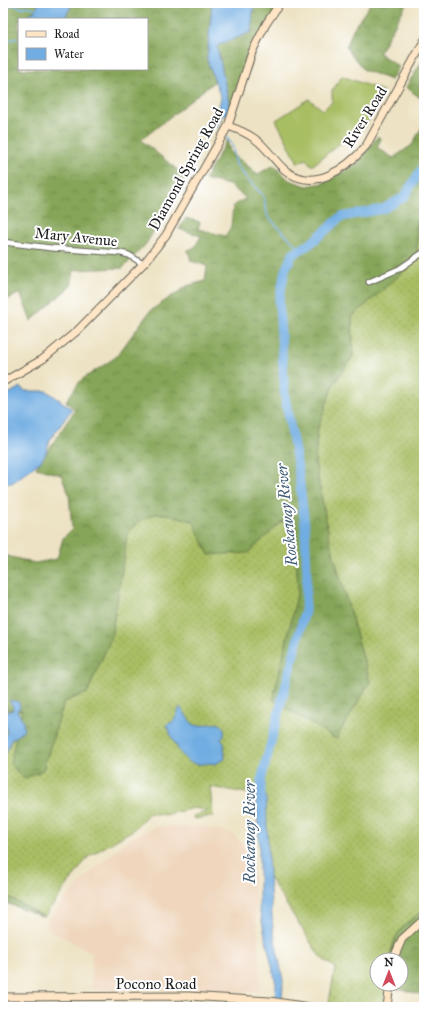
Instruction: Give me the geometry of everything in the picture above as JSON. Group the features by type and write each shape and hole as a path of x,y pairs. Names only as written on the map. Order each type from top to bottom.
{"street":[{"name":"Diamond Spring Road","path":"3,382 43,359 65,342 143,264 171,228 226,128 252,52 264,27 280,3"},
{"name":"River Road","path":"226,128 254,138 280,166 298,178 317,179 335,173 356,157 366,146 424,41"},
{"name":"Mary Avenue","path":"3,242 51,248 121,253 129,255 143,264"},
{"path":"369,282 399,269 424,252"},
{"path":"396,952 402,939 424,919"},
{"path":"387,1007 389,992"},
{"name":"Pocono Road","path":"3,997 188,996 270,1001 309,1007"}],"shaded area":[{"path":"200,826 231,833 245,846 254,878 261,986 258,992 91,990 92,953 45,927 51,915 96,867 131,838 155,827"}],"green space":[{"path":"3,3 39,3 39,5 27,18 18,18 18,70 148,70 148,18 65,18 73,3 212,3 207,60 215,81 141,140 186,177 146,244 123,268 74,270 71,286 31,321 20,293 3,302"},
{"path":"254,3 282,3 261,34 232,114 227,115 230,108 217,46 251,32"},
{"path":"371,3 407,3 379,53 399,67 391,80 364,70 346,48 353,29"},
{"path":"424,58 424,101 406,87"},
{"path":"342,76 383,91 364,129 360,127 312,166 306,159 298,163 276,120 309,99 323,110 332,102 332,91"},
{"path":"424,123 424,210 417,224 417,259 352,317 353,356 333,385 317,432 315,462 330,542 370,682 336,739 273,700 298,591 295,521 282,521 248,553 209,555 193,521 172,515 158,514 145,518 128,532 111,638 87,693 64,702 43,770 24,779 10,764 22,710 3,709 3,593 6,578 3,578 3,555 35,563 57,559 63,538 72,529 69,494 61,475 36,468 75,410 66,401 81,380 116,357 150,311 187,286 205,281 207,266 191,261 188,250 195,247 201,236 179,229 186,218 200,222 198,229 225,236 231,227 233,206 246,198 229,185 205,179 227,140 230,152 258,174 274,165 289,180 307,186 323,183 357,164 378,136 381,139 377,147 393,158 412,145"},
{"path":"424,210 424,910 400,930 392,952 369,952 369,992 386,992 384,1007 328,1007 335,968 320,957 269,877 265,796 210,787 213,816 194,819 193,816 208,811 194,808 164,815 149,813 133,830 88,857 44,917 3,894 3,709 22,710 43,770 64,702 87,693 111,638 128,531 144,517 159,514 172,515 186,519 213,532 248,553 282,521 295,521 298,591 273,700 370,682 330,542 315,462 317,432 333,385 353,356 352,317 417,259 417,224"},
{"path":"3,894 44,917 3,902"},
{"path":"424,910 424,995 409,991 409,952 392,952 400,930"}],"water":[{"path":"39,3 73,3 65,18 50,18 51,16 48,18 27,18 30,13 34,12"},
{"path":"212,3 254,3 251,32 217,46 230,108 227,115 223,115 217,125 214,125 221,98 207,60"},
{"path":"20,387 25,391 47,391 72,409 50,440 45,455 40,462 12,483 4,483 3,397"},
{"path":"9,700 19,702 20,707 17,711 23,720 24,730 11,740 5,755 3,736 7,733 3,713 13,710"},
{"path":"180,707 193,724 201,726 219,724 222,726 224,736 221,739 224,743 225,759 215,764 196,764 190,762 181,754 166,725 174,721"},
{"path":"255,795 266,796 269,877 273,929 283,980 282,1007 274,1007 276,984 259,908 259,841"}],"waterway":[{"path":"3,15 11,4 22,8 27,6 36,9"},
{"path":"3,42 18,38"},
{"path":"217,125 222,132"},
{"path":"225,136 232,144 236,164 248,180 263,195 268,217 300,249"},
{"name":"Rockaway River","path":"261,807 261,781 305,611 307,574 305,525 298,468 285,397 279,302 285,270 293,254 310,244 341,217 383,209 404,197 424,165"}]}
